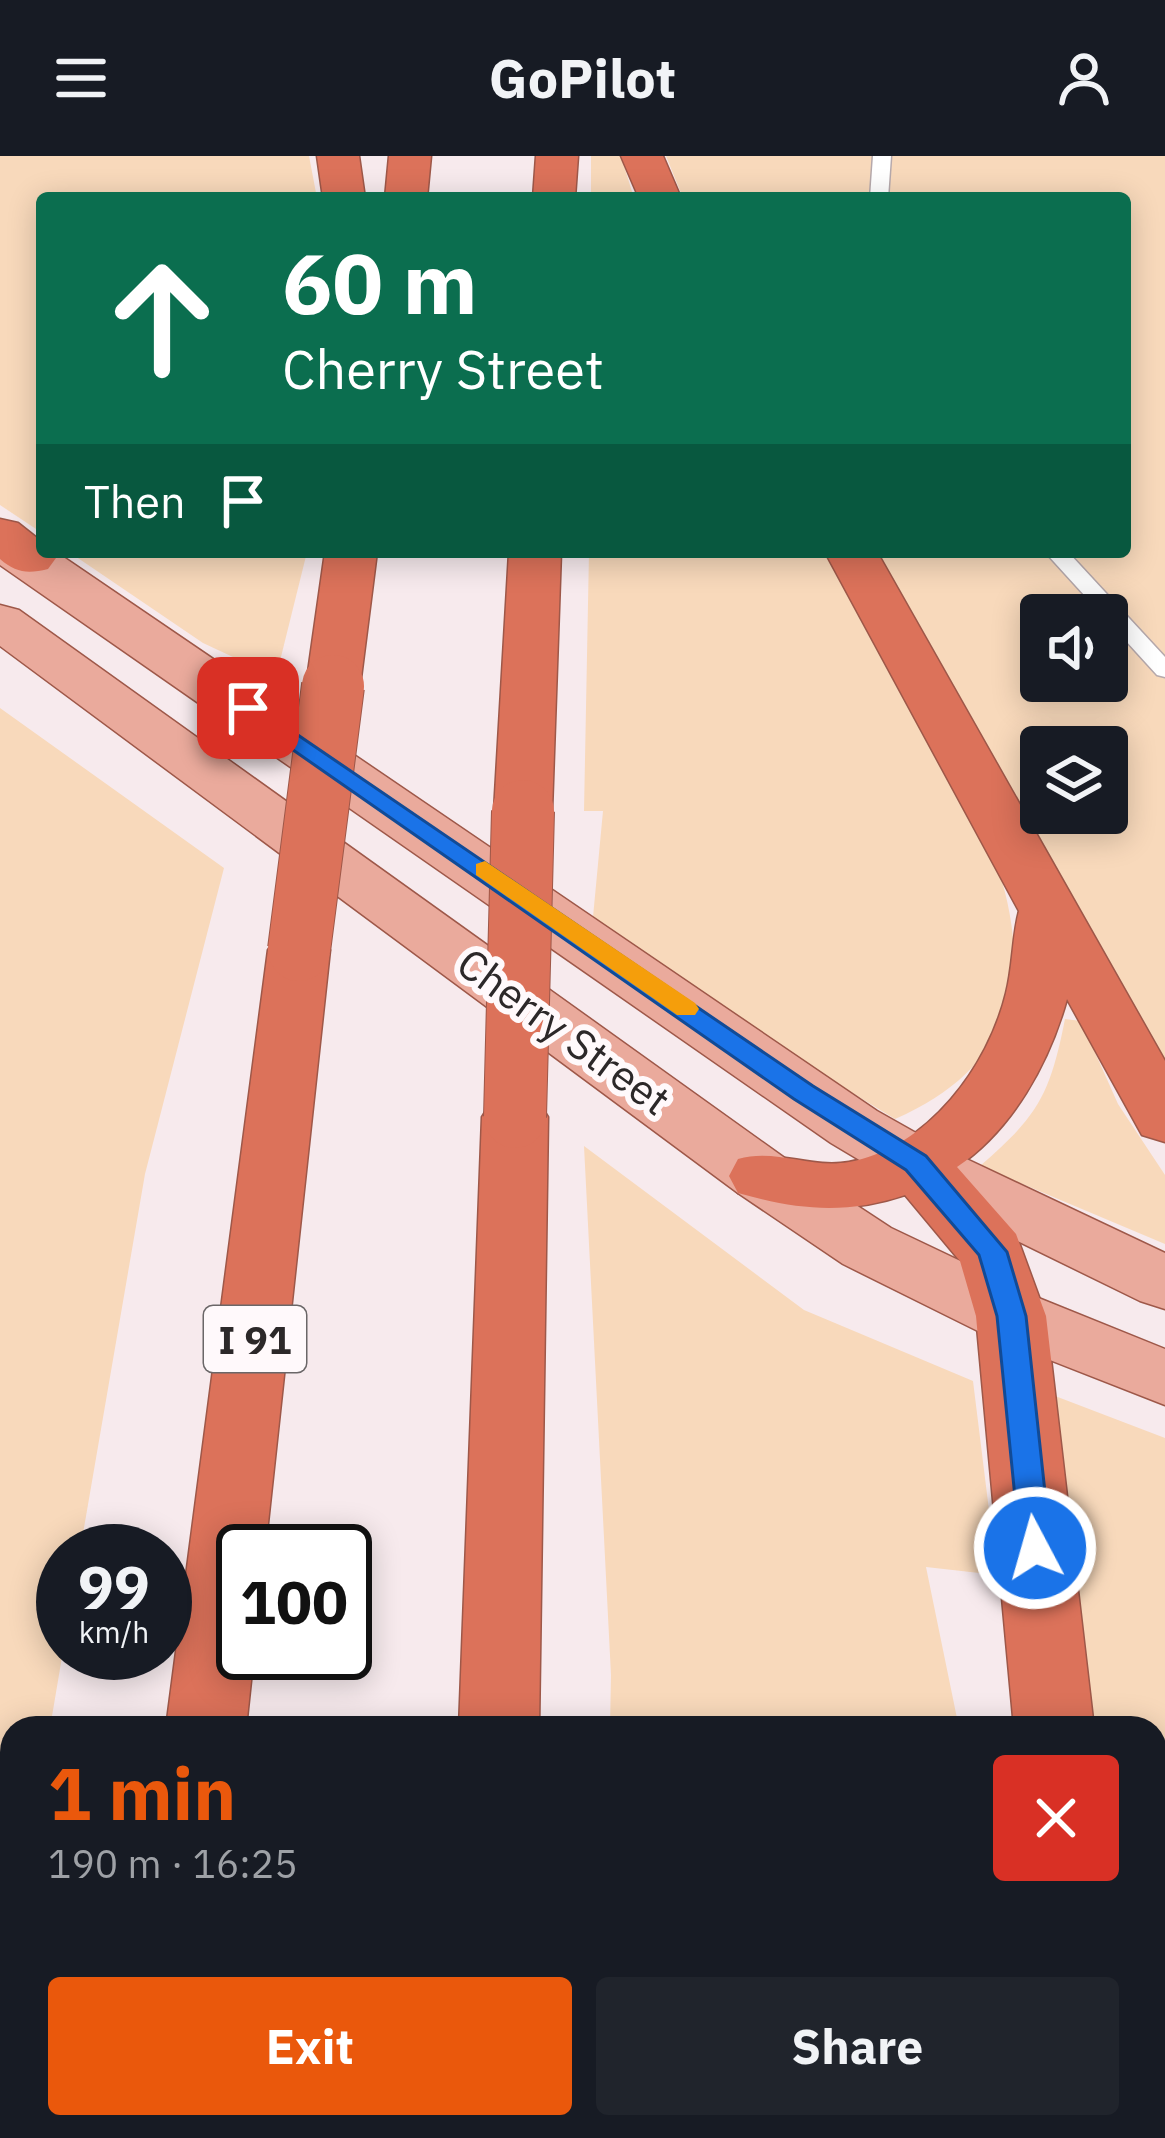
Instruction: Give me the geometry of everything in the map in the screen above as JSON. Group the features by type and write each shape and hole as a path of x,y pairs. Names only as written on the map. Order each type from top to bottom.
{"highway":[{"path":"338,156 343,192"},
{"path":"407,192 410,156"},
{"path":"554,192 557,156"},
{"path":"642,156 657,192"},
{"name":"I 91","path":"207,1716 350,558"},
{"path":"499,1716 523,811 535,558"},
{"path":"854,558 1165,1120"},
{"path":"761,1176 843,1187 916,1163 952,1139 980,1110 1023,1038 1037,997 1048,913"},
{"path":"916,1163 992,1252 1012,1316 1053,1716"}],"main road":[{"name":"Cherry Street","path":"10,546 804,1092 916,1163 1165,1282"},
{"name":"Cherry Street","path":"0,621 761,1176 867,1246 1012,1316 1165,1378"}],"lane":[{"path":"879,192 882,156"},
{"path":"1062,558 1165,670"}],"shaded area":[{"path":"0,156 309,156 316,192 36,192 36,529 0,505"},
{"path":"591,156 621,156 632,192 591,192"},
{"path":"666,156 1165,156 1165,1078 855,558 1131,558 1131,192 681,192"},
{"path":"78,558 306,558 276,677 203,643"},
{"path":"589,558 828,558 998,868 1014,949 1012,985 1004,1018 988,1048 965,1075 934,1099 895,1119 787,1053 593,917 603,811 584,811"},
{"path":"0,708 224,868 145,1174 85,1524 36,1524 36,1680 58,1680 52,1716 0,1716"},
{"path":"1065,1019 1081,1021 1118,1104 1165,1175 1165,1244 980,1166 1016,1133 1039,1102 1054,1067"},
{"path":"584,1146 804,1310 973,1381 997,1575 926,1567 957,1716 610,1716"},
{"path":"1042,1391 1165,1438 1165,1716 1082,1716"}],"slow traffic":[{"path":"485,869 686,1009"}],"route":[{"path":"248,708 804,1092 916,1163 992,1252 1012,1316 1035,1548"}]}
